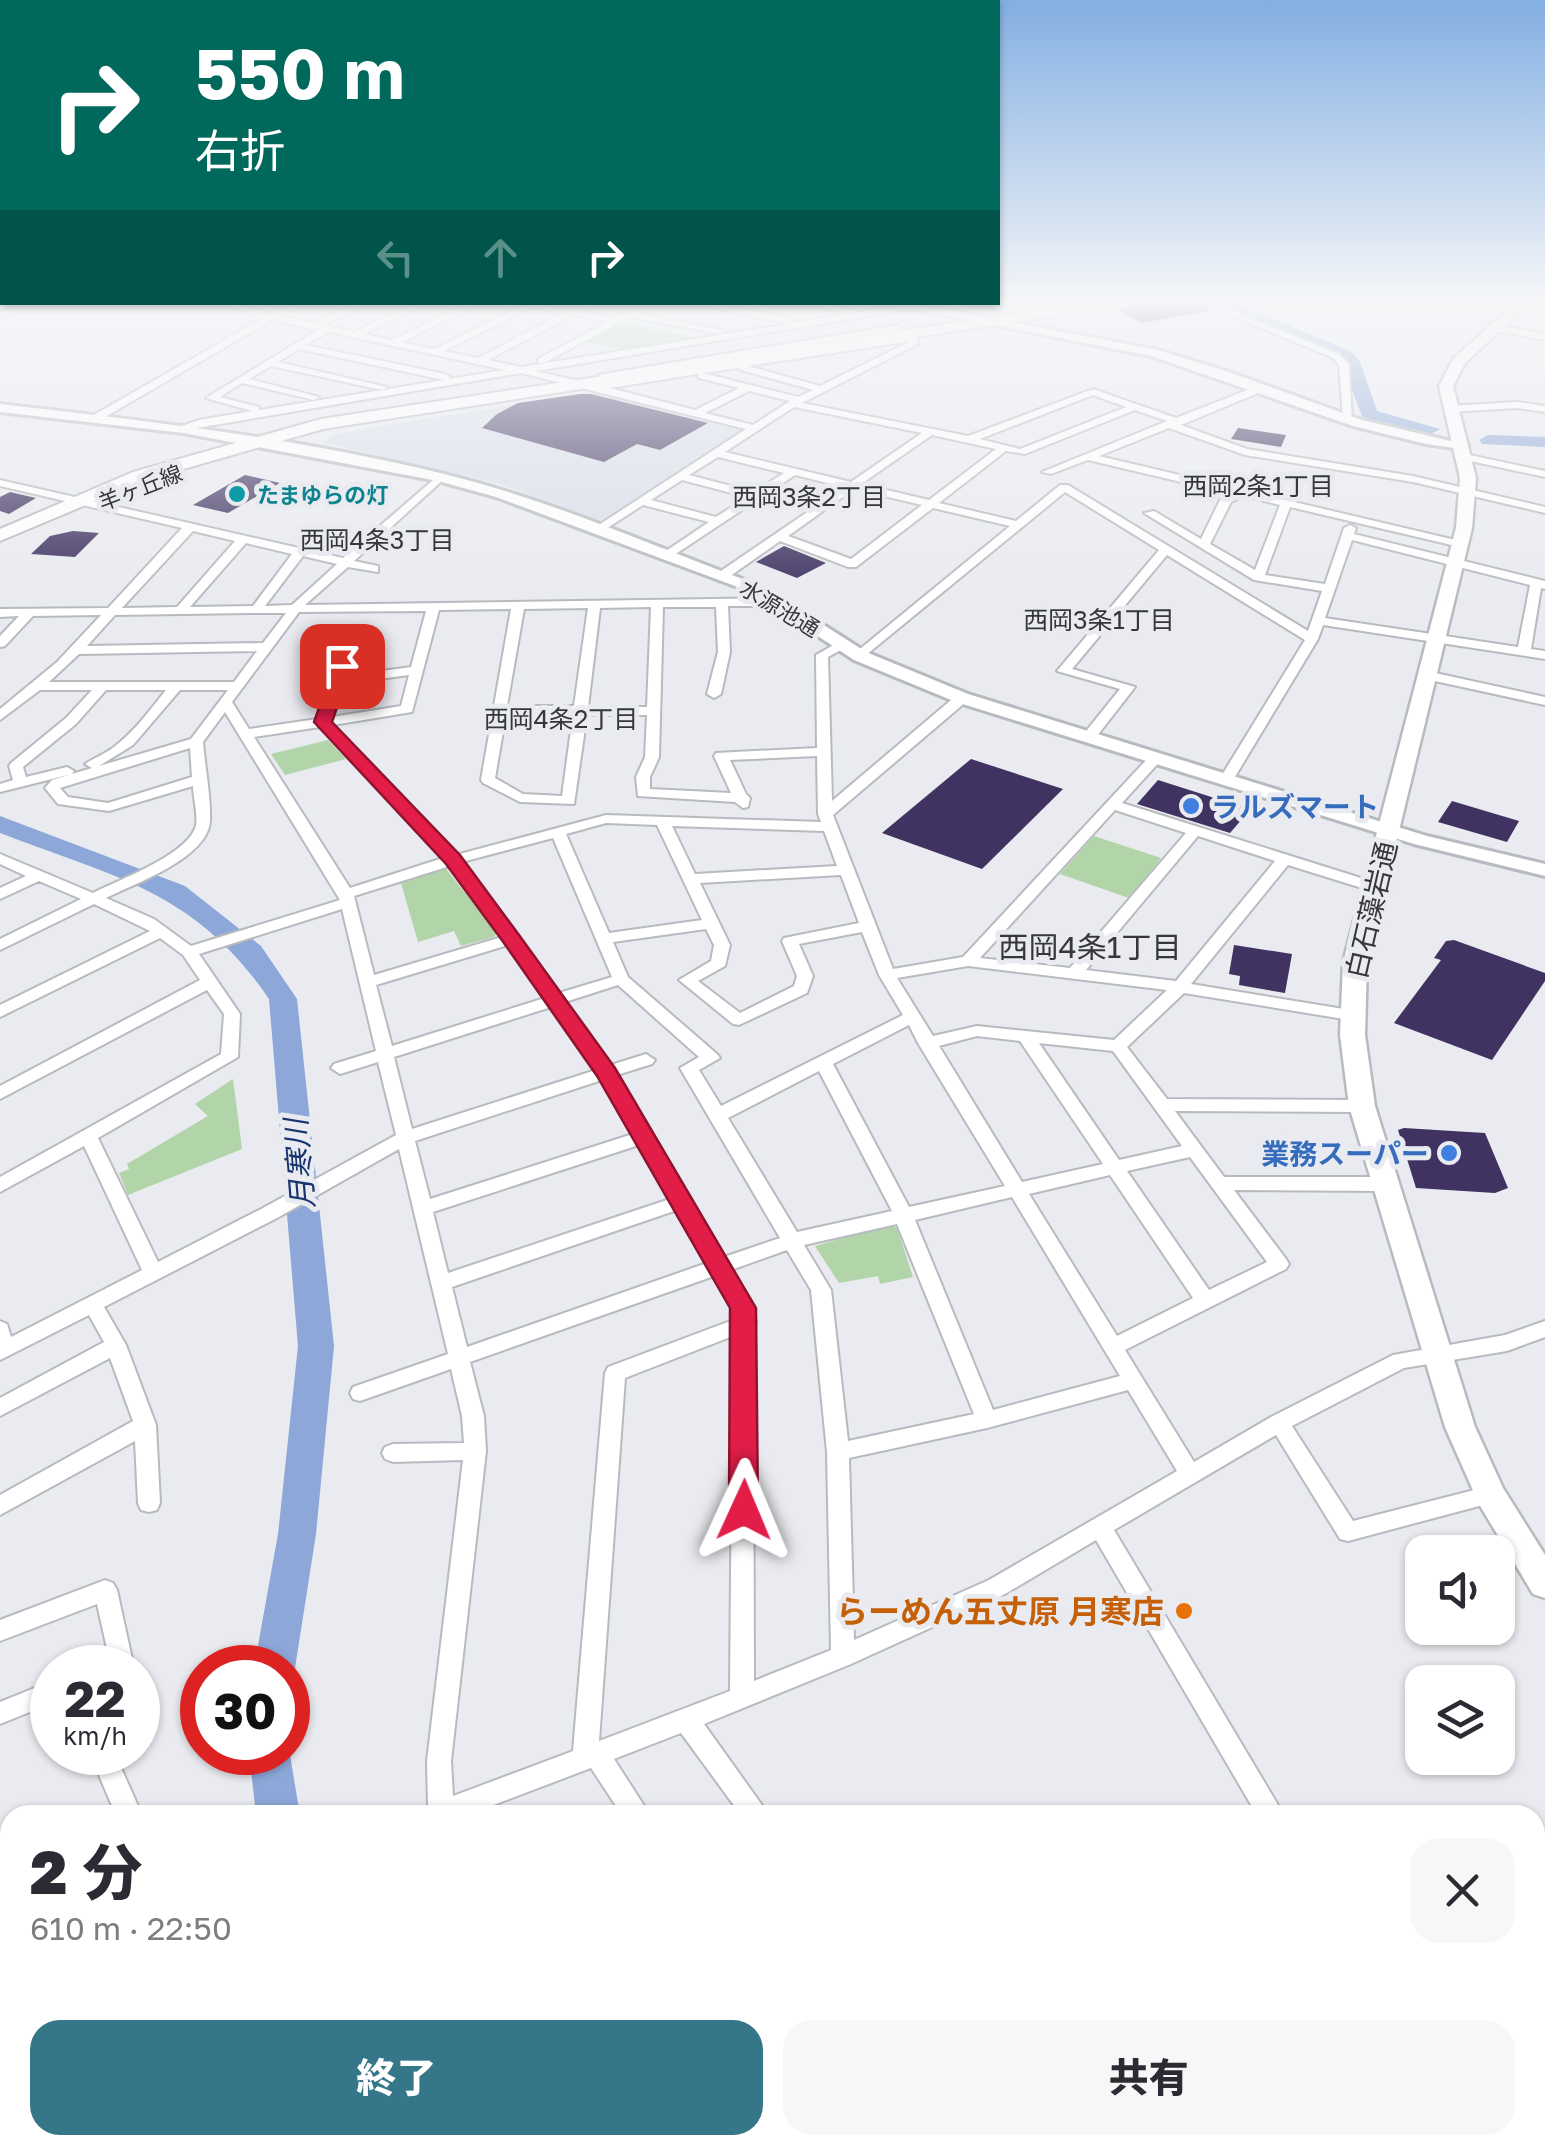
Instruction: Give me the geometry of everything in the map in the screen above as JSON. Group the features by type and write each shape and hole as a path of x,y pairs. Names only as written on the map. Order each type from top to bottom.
{"main road":[{"name":"羊ヶ丘線","path":"0,536 261,442 491,403"},
{"path":"1448,403 1449,408"},
{"name":"白石藻岩通","path":"1449,408 1463,451 1468,492 1458,553 1355,963 1350,1016 1352,1059 1384,1184 1460,1426 1490,1495 1545,1584"},
{"name":"羊ヶ丘線","path":"0,548 84,503"}],"street":[{"path":"96,418 123,403"},
{"path":"230,403 264,411"},
{"path":"182,430 306,403"},
{"path":"652,403 753,428"},
{"path":"697,414 719,403"},
{"path":"597,530 795,403"},
{"path":"799,403 1021,452 1134,407"},
{"path":"968,439 1065,403"},
{"path":"1122,403 1245,452 1468,492 1545,510"},
{"path":"1047,472 1225,403"},
{"path":"1300,403 1545,474"},
{"path":"1347,403 1348,419"},
{"path":"1449,408 1517,404 1540,408"},
{"name":"水源池通","path":"0,408 261,442 440,477 501,494 722,576 777,602 860,656 962,698 1390,830 1545,870"},
{"path":"1045,410 1059,416"},
{"path":"1072,420 1126,440"},
{"path":"722,576 930,431"},
{"path":"781,537 852,564 1005,447"},
{"path":"715,453 1020,524"},
{"path":"1087,456 1286,504 1458,553 1540,584 1524,652"},
{"path":"667,556 795,470"},
{"path":"679,476 756,496"},
{"path":"199,779 109,807 63,802 52,788 56,783 196,742 296,610 440,477"},
{"path":"4,486 374,569"},
{"path":"860,656 1064,488 1312,639"},
{"path":"1204,545 1226,500 1242,493"},
{"path":"640,501 717,521"},
{"path":"1258,577 1286,504"},
{"path":"1150,513 1258,577 1330,588"},
{"path":"0,716 41,686 190,527"},
{"path":"1226,780 1312,639 1349,532 1458,553"},
{"path":"180,611 242,540"},
{"path":"1088,738 1128,687 1064,671 1166,550"},
{"path":"255,610 299,553"},
{"path":"0,613 777,602"},
{"path":"714,694 724,652 722,603"},
{"path":"657,605 652,757 643,777 643,793 743,798"},
{"path":"518,606 488,780 520,798 569,801 594,606"},
{"path":"246,734 407,709 432,608"},
{"path":"0,643 29,613"},
{"path":"1320,621 1545,655"},
{"path":"842,646 822,655 821,752 827,820 887,976 1190,1474"},
{"path":"76,650 270,647"},
{"path":"323,722 339,673 416,670"},
{"path":"1426,674 1545,701"},
{"path":"41,686 175,688 232,694"},
{"path":"20,784 16,766 71,721 101,688"},
{"path":"0,788 104,761 141,728 175,688"},
{"path":"232,694 246,734 347,898 474,1416 475,1452 439,1760 439,1805"},
{"path":"188,952 453,860 606,819 744,823 827,820 962,698"},
{"path":"499,710 654,711"},
{"path":"323,722 453,860 512,939 606,1074 743,1308 746,1323 742,1698"},
{"path":"0,945 175,858 203,825 196,742"},
{"path":"744,823 743,798 721,756 821,752"},
{"path":"968,961 1156,759"},
{"path":"1113,805 1375,887"},
{"path":"662,821 722,945 719,963 687,980 739,1020 802,988 805,976 790,941 868,926"},
{"path":"557,831 621,980 711,1058 689,1068 822,1290 838,1452 844,1656"},
{"path":"1074,974 1194,831"},
{"path":"1118,1046 1180,987 1285,858"},
{"path":"0,859 101,896 162,931 188,952 232,1014 229,1057 0,1185"},
{"path":"692,879 846,870"},
{"path":"0,894 39,876"},
{"path":"602,939 711,922"},
{"path":"0,1012 162,931"},
{"path":"369,982 512,939"},
{"path":"887,976 968,961 1180,987 1350,1016"},
{"path":"340,1068 621,980"},
{"path":"0,1093 208,984"},
{"path":"718,1116 911,1017"},
{"path":"926,1043 977,1031 1118,1046 1279,1264 1112,1347"},
{"path":"1025,1036 1205,1300"},
{"path":"1,1344 154,1274 406,1136 646,1060"},
{"path":"822,1062 903,1214 987,1420"},
{"path":"1162,1105 1362,1106"},
{"path":"88,1135 154,1274"},
{"path":"423,1208 644,1137"},
{"path":"360,1392 794,1240 1194,1150"},
{"path":"1219,1182 1384,1184"},
{"path":"441,1283 680,1202"},
{"path":"93,1305 116,1345 145,1425 150,1503"},
{"path":"629,1805 591,1757 615,1373 746,1323"},
{"path":"463,1805 742,1698 997,1586 1279,1423 1400,1360 1507,1344 1545,1330"},
{"path":"0,1408 116,1345"},
{"path":"838,1452 987,1420 1133,1381"},
{"path":"1279,1423 1348,1532 1490,1495"},
{"path":"0,1506 145,1425"},
{"path":"393,1454 475,1452"},
{"path":"1101,1528 1266,1805"},
{"path":"0,1631 105,1590 118,1645"},
{"path":"0,1713 30,1701"},
{"path":"686,1720 749,1805"},
{"path":"111,1775 125,1805"}],"shaded area":[{"path":"528,403 638,403 744,429 601,521 497,483 324,443 334,435"}],"green space":[{"path":"328,740 346,759 285,775 271,754"},
{"path":"1094,836 1161,858 1129,898 1060,874"},
{"path":"446,869 497,933 494,937 461,946 454,931 418,942 401,883"},
{"path":"233,1079 242,1149 128,1195 119,1173 129,1169 127,1164 208,1116 195,1104"},
{"path":"890,1225 897,1228 913,1277 880,1284 878,1276 839,1283 815,1246"}],"building":[{"path":"518,403 626,403 708,423 660,450 637,444 604,462 482,428"},
{"path":"1238,428 1286,435 1281,447 1231,439"},
{"name":"たまゆらの灯","path":"245,475 280,483 228,513 193,505"},
{"path":"10,492 36,498 9,514 0,511 0,497"},
{"path":"73,531 99,533 75,557 31,554 50,536"},
{"path":"784,546 826,563 797,578 756,562"},
{"path":"971,759 1063,789 982,869 882,833"},
{"name":"ラルズマート","path":"1158,780 1246,808 1237,818 1242,819 1230,833 1137,804"},
{"path":"1452,801 1519,821 1507,842 1438,822"},
{"path":"1454,940 1545,973 1545,981 1492,1060 1394,1023 1441,960 1434,958 1446,941"},
{"path":"1234,945 1292,954 1285,993 1239,985 1240,976 1229,974"},
{"name":"業務スーパー","path":"1398,1130 1485,1133 1508,1188 1495,1193 1416,1188"}],"waterway":[{"path":"1365,403 1369,415 1431,429"},
{"path":"1488,440 1545,442"},
{"name":"月寒川","path":"0,824 176,892 251,952 283,999 316,1346 297,1534 278,1645"},
{"name":"月寒川","path":"273,1775 277,1805"}],"place":[{"name":"たまゆらの灯","path":"237,494"},
{"name":"ラルズマート","path":"1191,806"},
{"name":"業務スーパー","path":"1449,1153"},
{"name":"らーめん五丈原 月寒店","path":"1184,1611"}],"district":[{"name":"西岡2条1丁目","path":"1258,485"},
{"name":"西岡3条2丁目","path":"809,496"},
{"name":"西岡4条3丁目","path":"377,539"},
{"name":"西岡3条1丁目","path":"1099,619"},
{"name":"西岡4条2丁目","path":"561,718"},
{"name":"西岡4条1丁目","path":"1090,947"}],"route":[{"path":"342,666 323,722 453,860 512,939 606,1074 743,1308 744,1510"}]}
